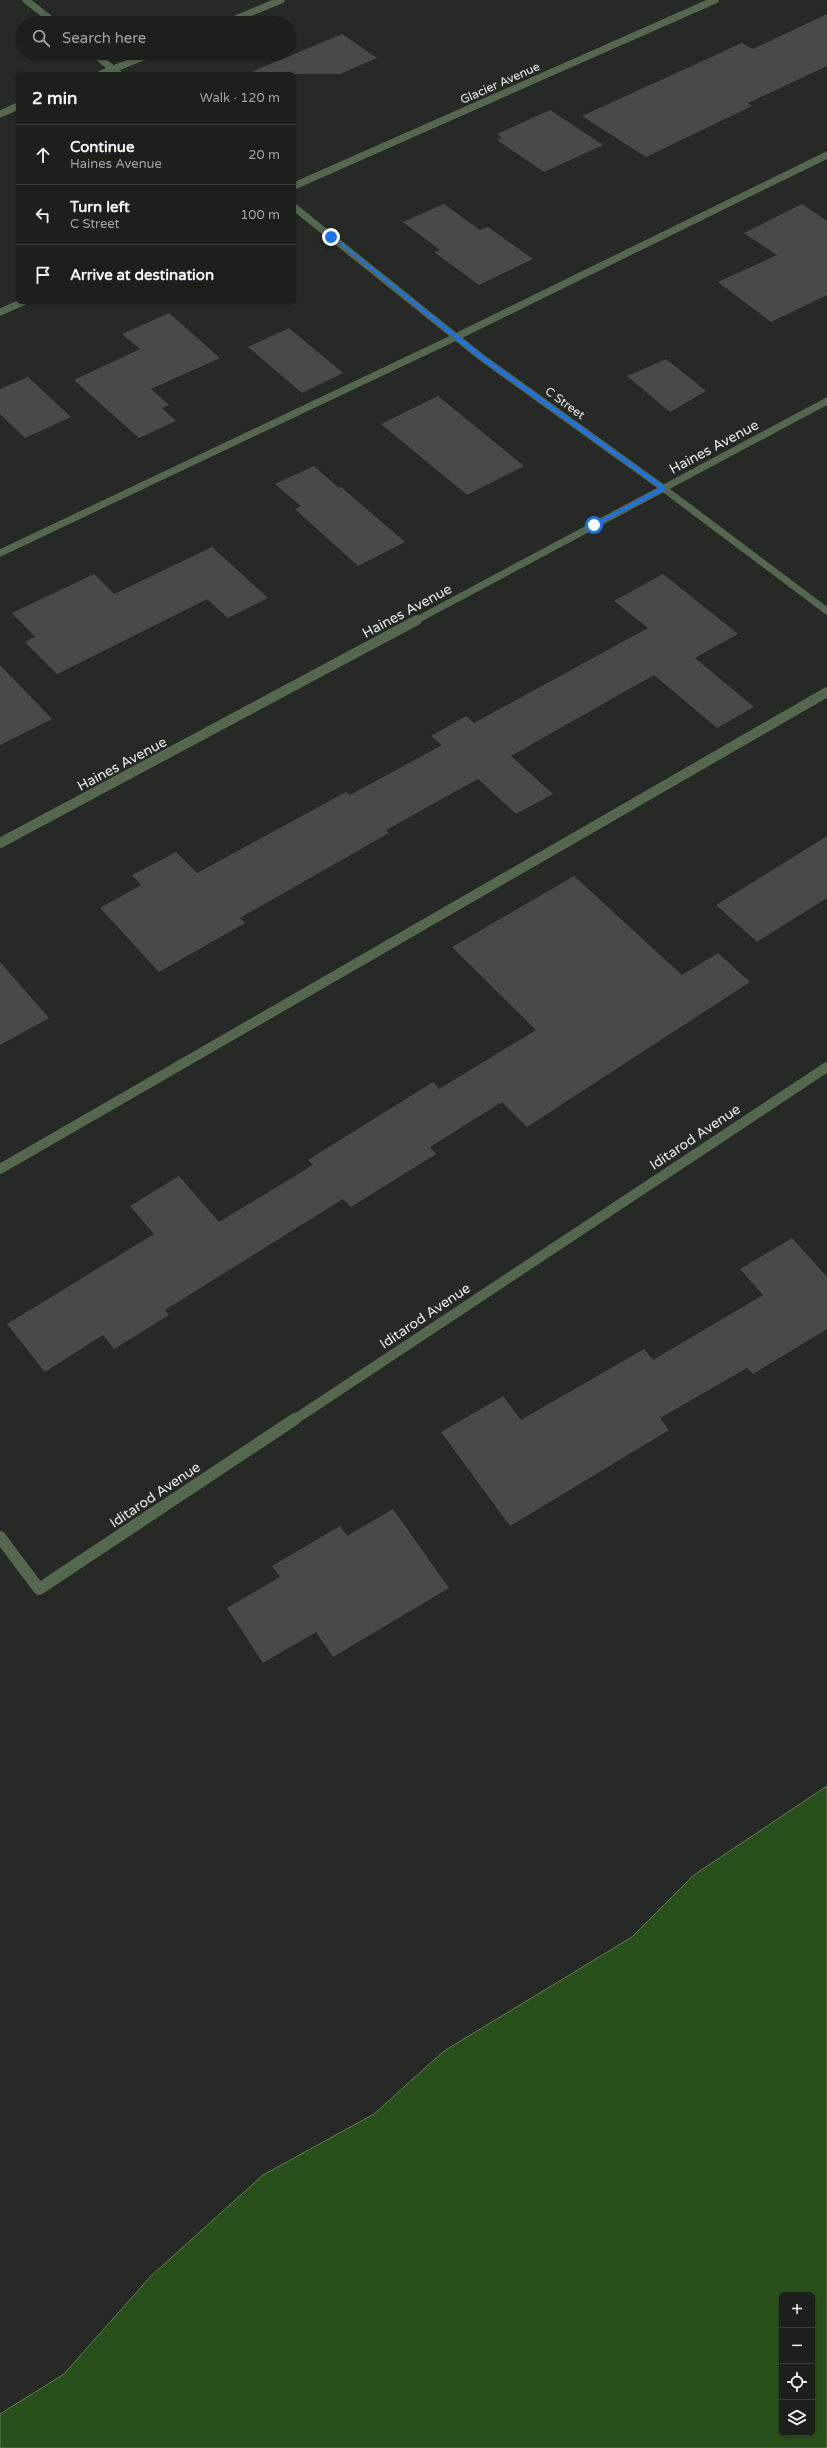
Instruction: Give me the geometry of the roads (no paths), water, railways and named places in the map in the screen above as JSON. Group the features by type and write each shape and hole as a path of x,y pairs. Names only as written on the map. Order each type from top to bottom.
{"street":[{"path":"26,0 46,16"},
{"path":"243,16 282,0"},
{"name":"Glacier Avenue","path":"296,185 715,0"},
{"path":"101,60 117,72"},
{"path":"106,72 136,60"},
{"path":"0,114 16,107"},
{"path":"0,553 456,337 827,155"},
{"name":"C Street","path":"296,209 481,357 664,488 827,611"},
{"path":"0,312 18,304"},
{"name":"Haines Avenue","path":"0,843 827,401"},
{"path":"0,1169 827,692"},
{"name":"Iditarod Avenue","path":"0,1537 39,1589 827,1067"}]}
